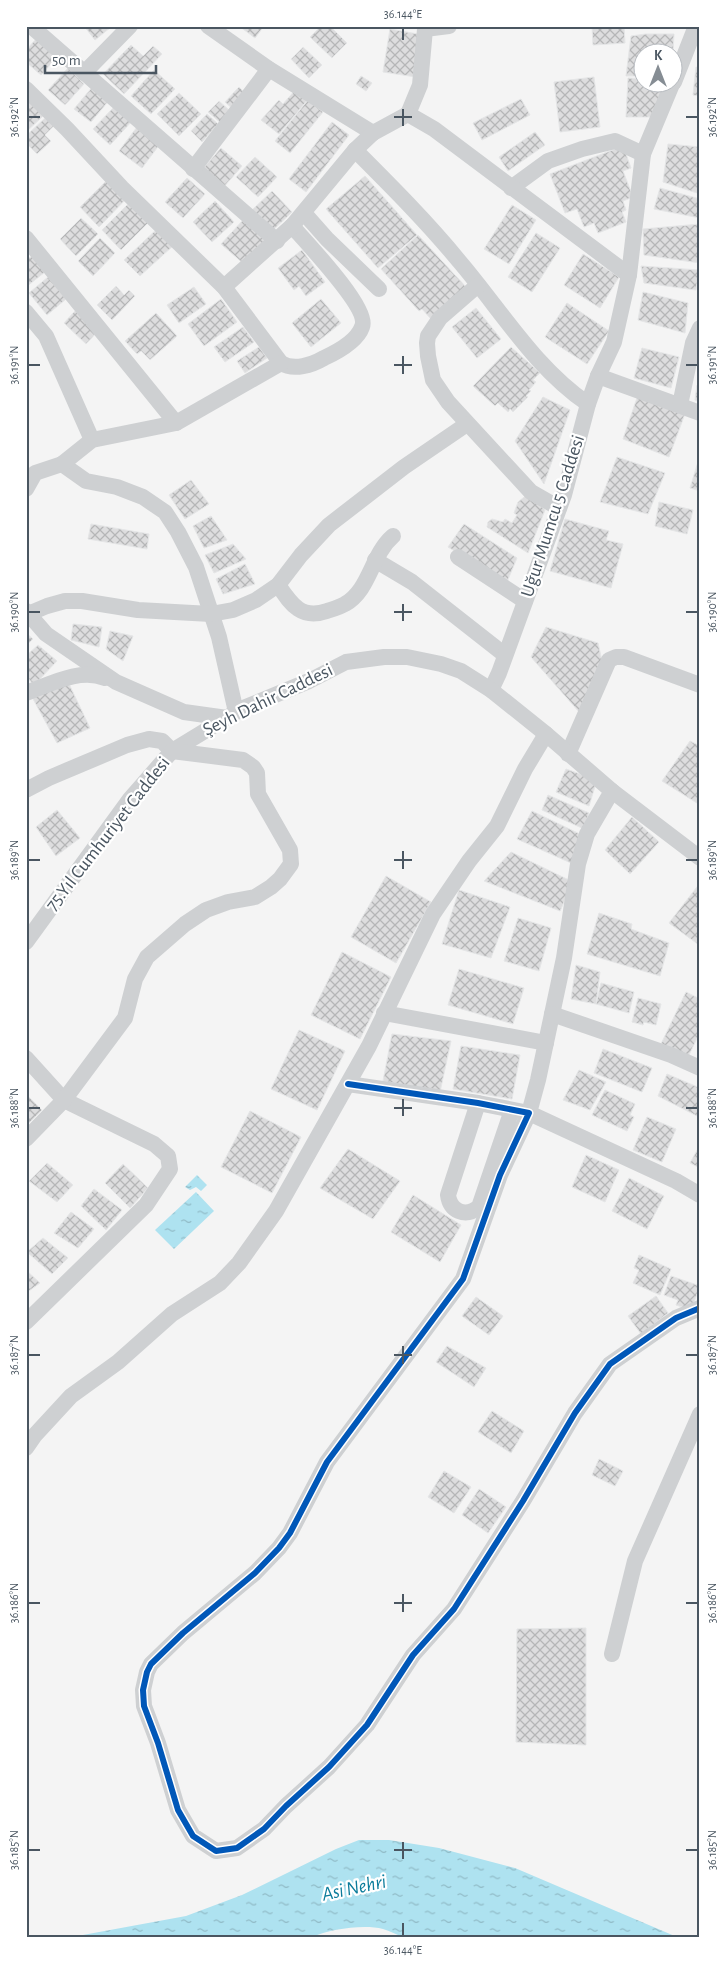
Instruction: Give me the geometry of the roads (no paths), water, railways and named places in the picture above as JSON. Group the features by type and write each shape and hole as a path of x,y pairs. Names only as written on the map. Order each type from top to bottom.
{"street":[{"path":"31,26 276,241"},
{"path":"84,73 130,26"},
{"path":"208,26 270,69 373,133"},
{"path":"224,287 292,226 355,150 373,133 408,114 420,85 422,28 449,26"},
{"name":"Uğur Mumcu 5 Caddesi","path":"684,54 695,27"},
{"path":"193,169 270,69"},
{"path":"26,89 67,129 122,188 224,287 281,363 286,366 297,367 308,365 338,351 356,336 363,326 362,317 354,299 292,226"},
{"name":"Uğur Mumcu 5 Caddesi","path":"491,690 559,508 588,404 598,376 614,342 629,275 643,154 669,92"},
{"path":"408,114 434,129 629,275"},
{"path":"511,188 548,161 582,149 614,141 643,154"},
{"path":"355,150 459,260 526,346 573,394 588,404"},
{"path":"304,213 327,239 379,289"},
{"path":"26,238 176,423"},
{"path":"478,285 436,323 427,343 430,368 437,388 467,424 531,492 559,508"},
{"path":"26,312 46,336 92,440"},
{"path":"680,405 693,343 700,328"},
{"path":"26,489 31,468 62,464 92,440 176,423 281,363"},
{"path":"598,376 700,413"},
{"path":"116,682 46,634 27,613 65,601 82,601 138,610 212,614 233,610 256,600 278,585 301,555 335,520 404,467 467,424"},
{"path":"26,693 77,676 96,675 184,712 232,715 219,637 212,614 196,567 178,532 165,512 143,497 116,487 86,481 62,464"},
{"path":"278,585 289,601 300,611 318,614 344,605 357,595 375,560 393,536"},
{"path":"458,557 525,601"},
{"path":"375,560 412,582 505,654"},
{"name":"Şeyh Dahir Caddesi","path":"172,751 232,715 309,681 346,662 384,657 407,657 441,664 461,671 491,690"},
{"path":"568,754 609,660 616,657 624,657 700,685"},
{"path":"491,690 612,791 700,858"},
{"path":"26,1448 35,1435 71,1396 118,1362 172,1314 220,1283 239,1263 276,1211 348,1084 369,1046 433,914 469,860 497,826 525,769 546,734"},
{"path":"26,790 48,778 127,745 150,739 162,742 172,751 243,760 253,767 257,773 258,794 290,850 291,864 271,887 255,898 228,902 206,910 185,924 148,957 135,979 125,1018 64,1100 26,1139"},
{"name":"75.Yıl Cumhuriyet Caddesi","path":"26,942 130,799 172,751"},
{"path":"612,791 587,834 578,864 564,958 529,1113 500,1176 463,1280 327,1462 290,1533 279,1548 256,1573 183,1633 152,1664 147,1672 143,1690 144,1706 158,1743 178,1810 193,1836 216,1851 237,1848 264,1829 329,1767 367,1725 413,1655 454,1609 523,1501 575,1413 610,1364 676,1318 700,1308"},
{"path":"384,1013 546,1042"},
{"path":"552,1014 671,1055 700,1068"},
{"path":"26,1058 64,1100 154,1144 168,1156 170,1169 146,1205 26,1322"},
{"path":"348,1084 478,1103 529,1113 676,1181 700,1195"},
{"path":"478,1103 448,1195 451,1206 460,1212 475,1211 479,1207 512,1110"},
{"path":"612,1654 635,1561 692,1451 700,1414"}],"water":[{"path":"197,1175 207,1185 201,1191 196,1187 190,1190 185,1187"},
{"path":"196,1192 214,1211 174,1249 155,1230"},
{"name":"Asi Nehri","path":"359,1840 389,1840 439,1848 515,1868 677,1937 402,1937 383,1929 357,1927 312,1937 72,1937 186,1916 242,1895 336,1849"}]}
